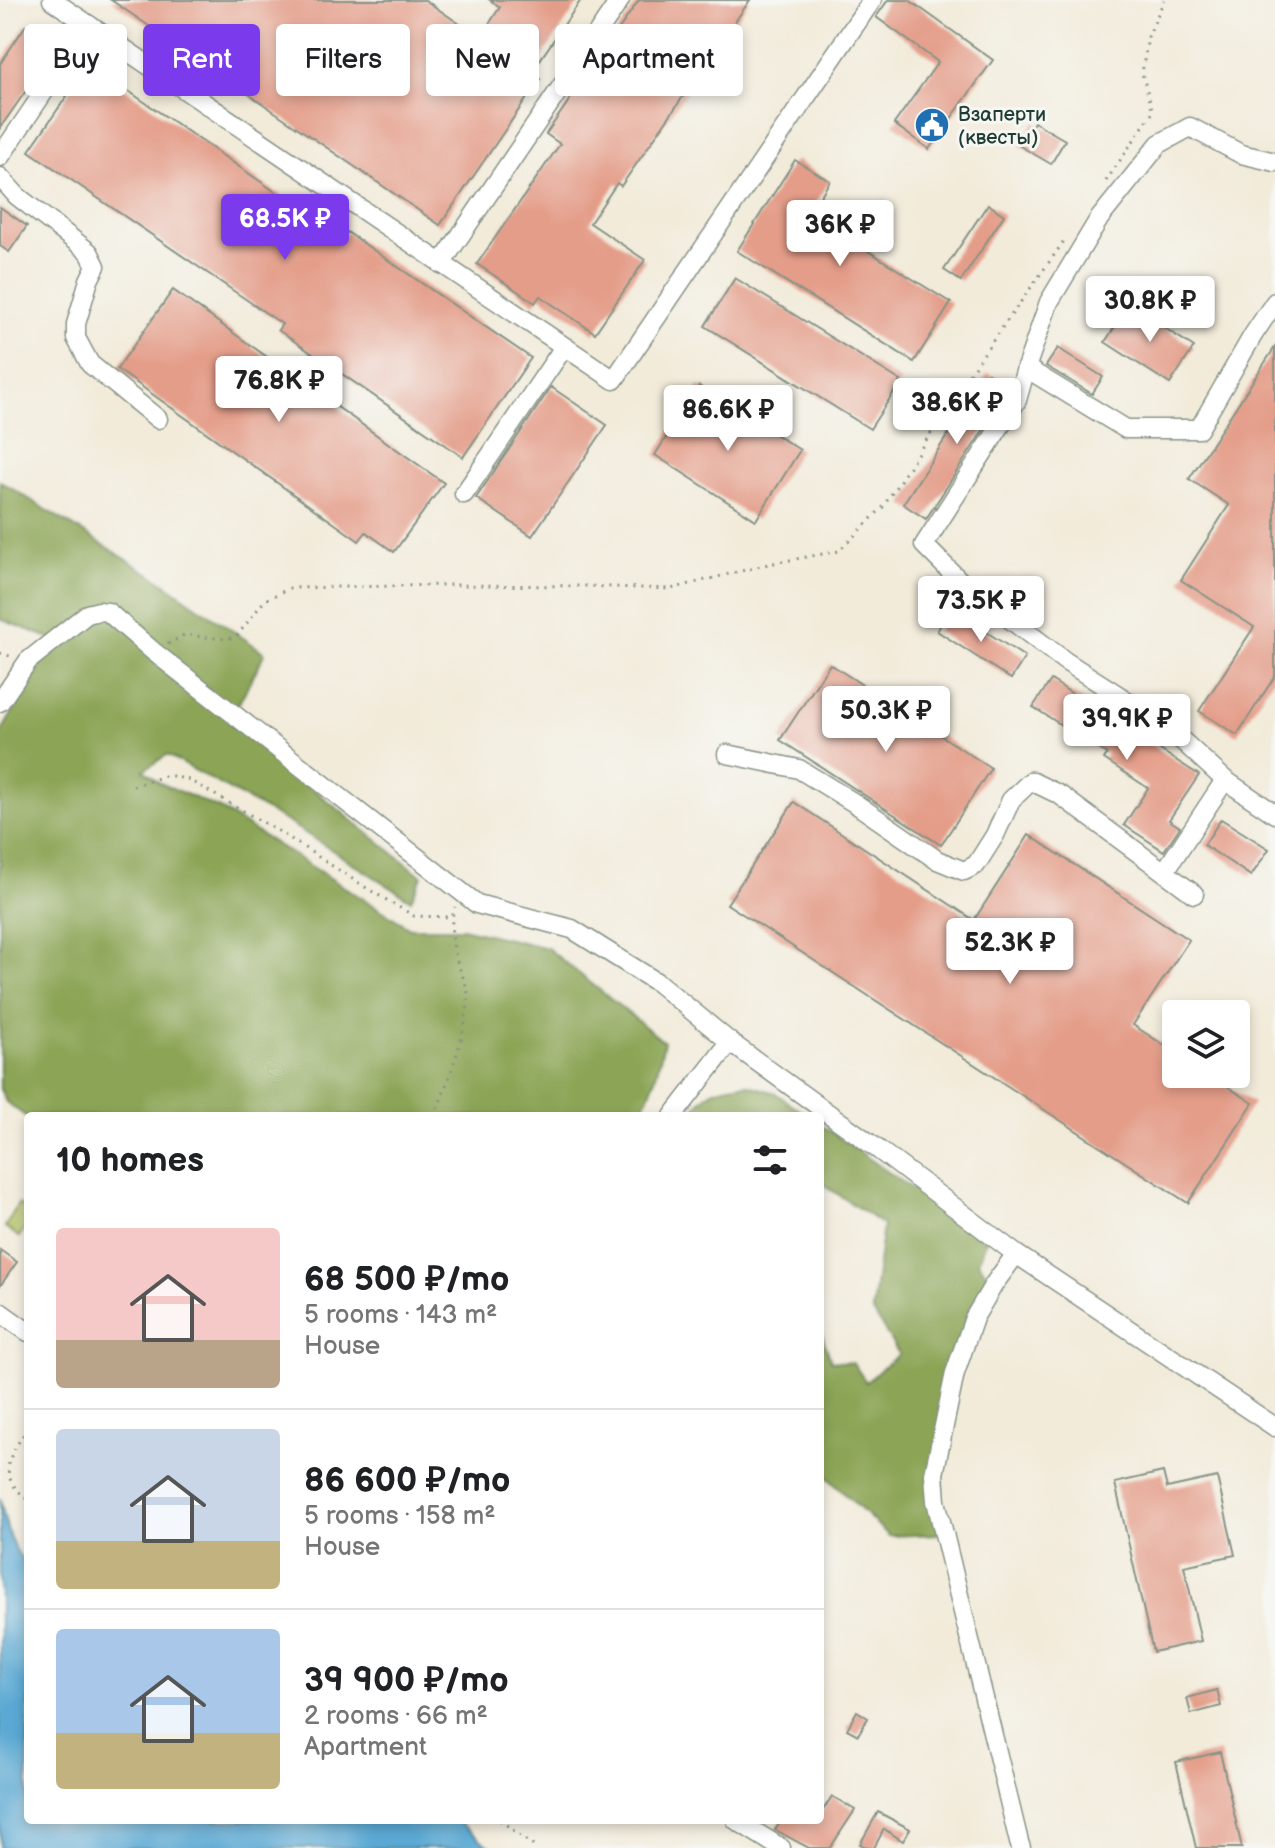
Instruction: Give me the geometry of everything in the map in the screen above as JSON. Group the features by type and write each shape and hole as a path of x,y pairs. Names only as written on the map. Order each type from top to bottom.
{"street":[{"path":"52,0 88,24"},
{"path":"441,264 620,0"},
{"path":"127,51 614,380 872,0"},
{"path":"0,157 41,96"},
{"path":"1275,162 1241,154 1190,127 1159,144 1099,219 1049,302 1017,400 924,545 961,582 1065,661 1165,725 1225,780 1275,814"},
{"path":"0,177 17,196 89,252 96,266 76,324 76,338 90,364 158,419"},
{"path":"1026,368 1126,429 1199,429 1275,302"},
{"path":"464,494 564,347"},
{"path":"0,702 28,661 87,614 108,612 154,652 477,904 572,929 658,983 730,1042 1016,1254 1275,1427"},
{"path":"727,754 799,769 937,860 964,871 976,865 995,835 1011,800 1031,781 1060,795 1194,894"},
{"path":"1165,871 1225,780"},
{"path":"676,1112 730,1042"},
{"path":"1016,1254 974,1318 955,1373 934,1474 940,1517 1021,1848"},
{"path":"0,1312 24,1329"},
{"path":"742,1824 781,1848"}],"path":[{"path":"1102,187 1153,112 1142,73 1148,37 1164,0"},
{"path":"154,652 184,635 236,637 265,600 290,588 447,585 671,589 768,564 839,551 883,507 967,377 1066,238"},
{"path":"133,786 168,775 189,780 280,832 414,916 451,917"},
{"path":"436,1112 458,1050 469,1002 466,982 457,961 451,917 462,892"},
{"path":"24,1434 10,1455 8,1468 11,1482 24,1496"},
{"path":"505,1824 536,1848"}],"green space":[{"path":"0,481 155,577 265,653 229,722 422,876 411,900 289,823 167,755 144,770 160,783 218,808 410,928 462,928 547,948 664,1042 651,1090 640,1112 24,1112 24,1115 6,1102 0,1089 0,734 52,639 0,619"},
{"path":"746,1084 775,1093 802,1112 692,1112 712,1091"},
{"path":"824,1127 986,1241 978,1262 989,1277 949,1377 938,1534 889,1536 826,1476 824,1341 831,1361 853,1363 866,1382 899,1354 872,1310 883,1225 824,1185"},
{"path":"18,1204 24,1207 24,1230 19,1237 5,1227"}],"water":[{"path":"0,1499 12,1543 24,1561 24,1824 461,1824 492,1848 0,1848"}],"building":[{"path":"111,0 425,0 460,24 426,24 426,96 528,96 440,225 251,96 260,96 260,24 146,24"},
{"path":"490,0 581,0 565,24 555,24 555,38 539,61 539,24 489,24 500,7"},
{"path":"639,0 750,0 733,24 622,24"},
{"path":"888,0 909,0 993,60 929,149 894,124 938,62 876,17"},
{"path":"24,28 24,93 0,128 0,64"},
{"path":"127,90 343,238 347,232 531,358 463,457 278,330 282,324 29,151 67,96 127,96"},
{"path":"572,96 683,96 621,186 617,183 590,223 645,260 595,333 540,296 535,303 477,264 560,144 546,134"},
{"path":"1034,122 1065,140 1051,164 1020,146"},
{"path":"795,160 830,181 809,214 951,303 914,362 737,251"},
{"path":"988,204 1004,215 961,281 944,270"},
{"path":"0,207 27,226 9,252 0,246"},
{"path":"735,278 901,381 870,429 705,326"},
{"path":"173,290 444,483 394,552 366,532 359,541 117,369"},
{"path":"1129,305 1194,347 1170,384 1105,342"},
{"path":"1275,347 1275,676 1237,735 1199,711 1254,627 1181,580 1229,505 1189,479"},
{"path":"1058,348 1103,377 1092,394 1046,366"},
{"path":"988,373 1008,386 1006,395 926,519 903,504"},
{"path":"699,386 800,450 756,520 655,455"},
{"path":"551,387 607,425 532,536 476,498"},
{"path":"951,609 1025,657 1011,679 937,631"},
{"path":"830,664 991,768 941,845 780,740"},
{"path":"1051,680 1199,775 1169,820 1180,827 1164,851 1124,825 1148,788 1104,759 1107,754 1033,707"},
{"path":"794,802 974,920 1029,835 1189,940 1133,1025 1162,1044 1162,1088 1230,1088 1253,1103 1188,1203 727,904"},
{"path":"1221,819 1269,849 1251,876 1204,845"},
{"path":"0,1250 17,1262 0,1286"},
{"path":"1163,1472 1167,1488 1217,1477 1235,1555 1184,1566 1201,1641 1153,1652 1115,1483"},
{"path":"1217,1690 1221,1706 1191,1714 1187,1698"},
{"path":"857,1711 868,1718 858,1735 847,1729"},
{"path":"1220,1752 1242,1848 1196,1848 1176,1762"},
{"path":"832,1796 855,1810 830,1848 809,1848 775,1830 779,1824 824,1824 824,1809"},
{"path":"878,1812 910,1829 903,1841 884,1829 874,1848 860,1844"}],"place":[{"name":"Взаперти (квесты)","path":"932,125"}]}
